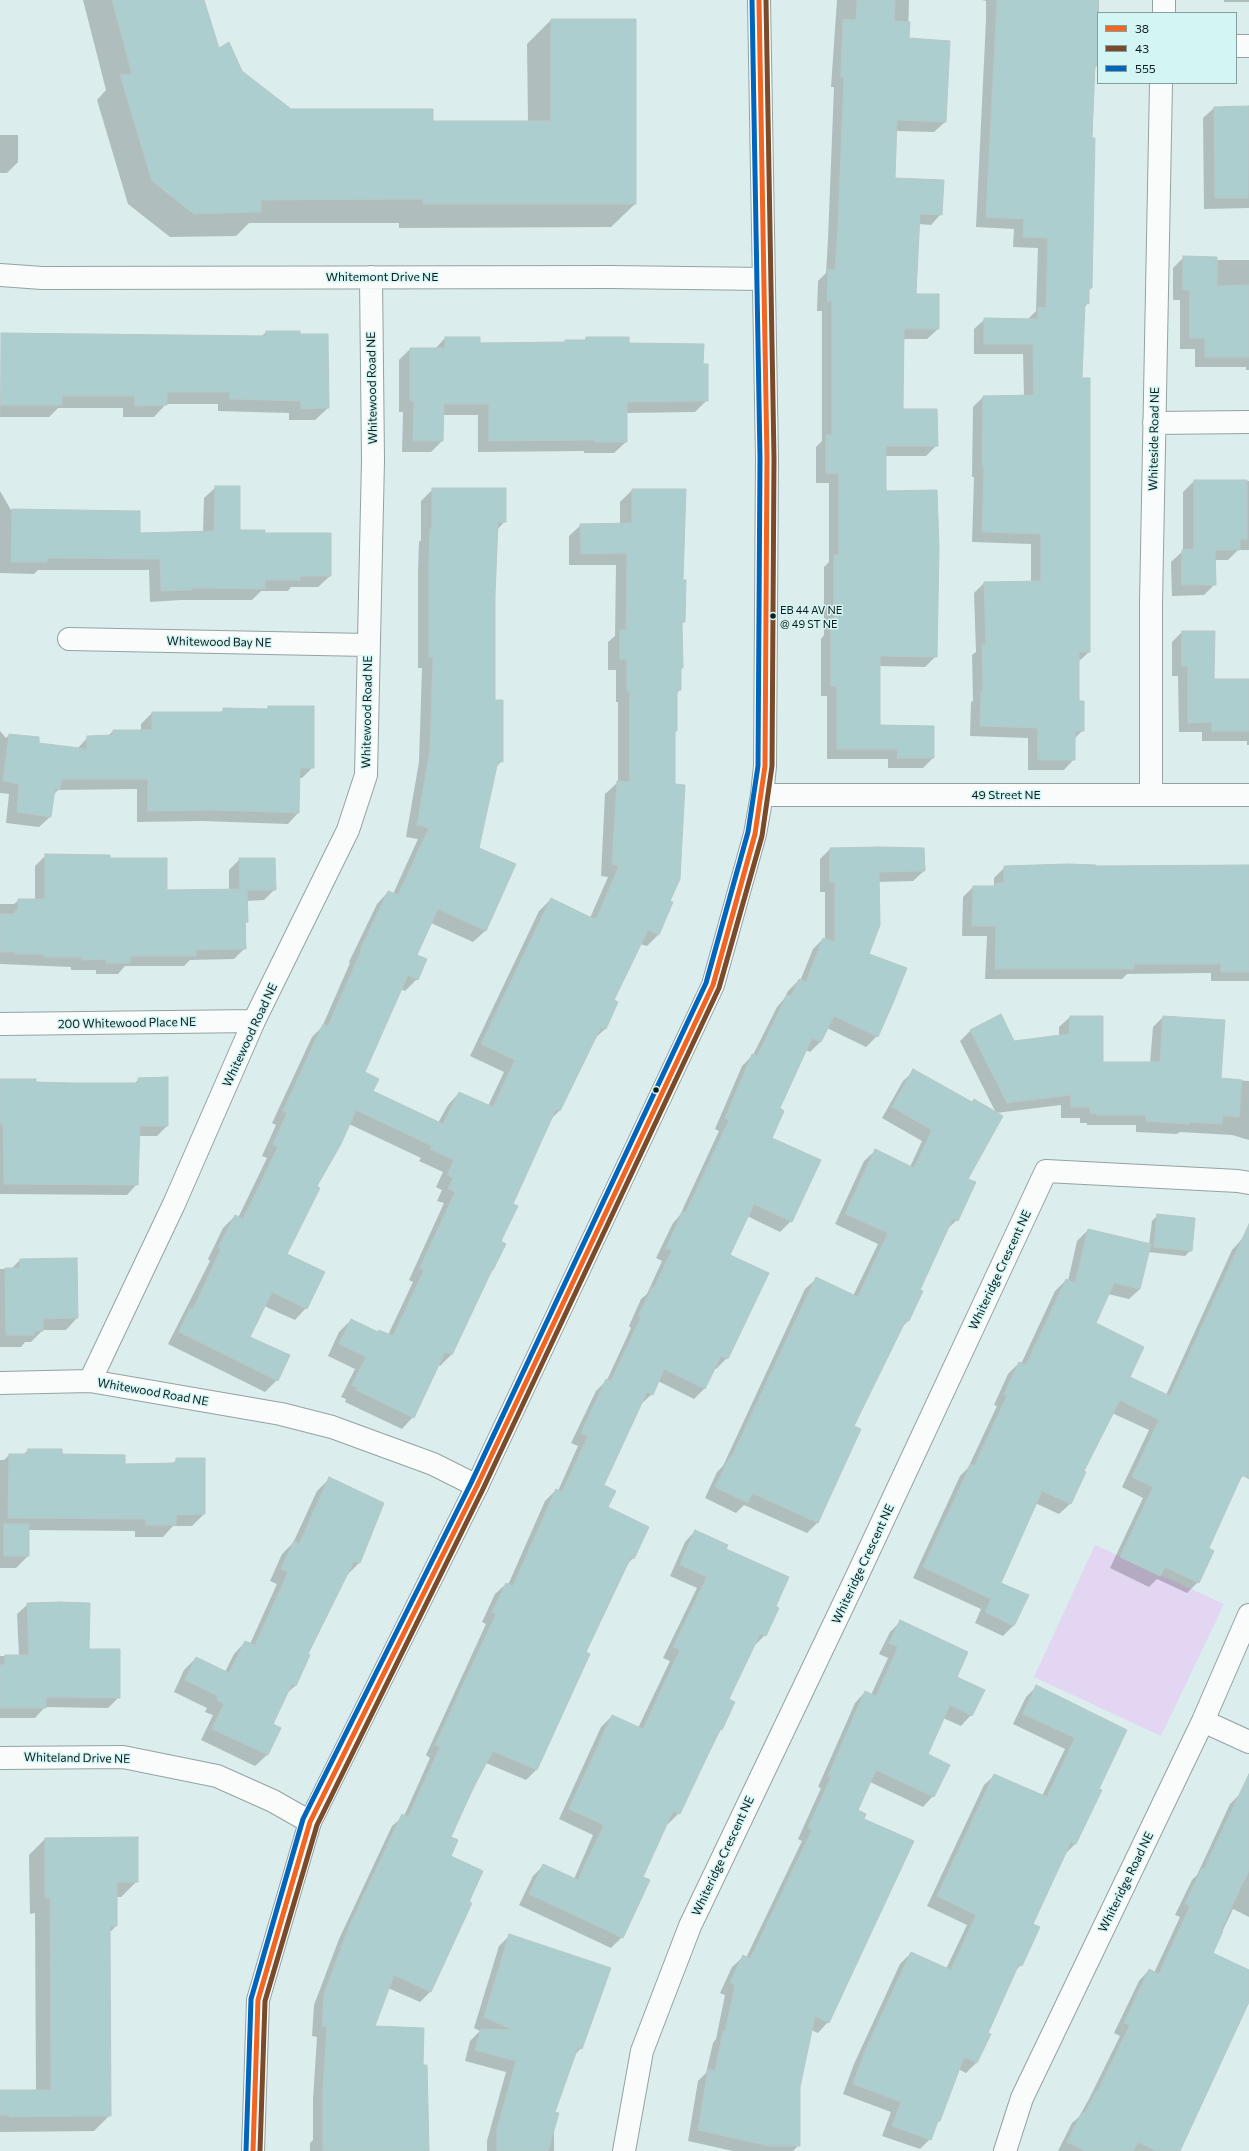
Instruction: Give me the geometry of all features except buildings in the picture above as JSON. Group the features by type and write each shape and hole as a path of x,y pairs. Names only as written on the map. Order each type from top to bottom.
{"street":[{"path":"253,2151 258,2000 310,1822 477,1486 713,985 741,890 762,795 765,766 767,458 759,0"},
{"path":"1164,0 1164,12"},
{"path":"1237,46 1249,46"},
{"name":"Whiteside Road NE","path":"1151,795 1151,603 1161,84"},
{"name":"Whitemont Drive NE","path":"0,275 42,278 371,277 764,279"},
{"name":"Whitewood Road NE","path":"371,277 373,460 366,775 348,830 254,1021 174,1204 90,1381 281,1414 332,1427 433,1464 477,1486"},
{"path":"1154,423 1249,422"},
{"name":"Whitewood Bay NE","path":"69,639 368,645"},
{"name":"49 Street NE","path":"762,795 1249,795"},
{"name":"200 Whitewood Place NE","path":"0,1024 254,1021"},
{"name":"Whiteridge Crescent NE","path":"624,2151 642,2051 690,1926 864,1561 1046,1171 1238,1181 1249,1183"},
{"path":"0,1383 90,1381"},
{"name":"Whiteridge Road NE","path":"1005,2151 1022,2098 1204,1721 1249,1615"},
{"path":"1204,1721 1249,1742"},
{"name":"Whiteland Drive NE","path":"0,1758 123,1757 217,1776 273,1801 310,1822"}],"shaded area":[{"path":"1095,1545 1224,1604 1161,1736 1034,1677"}],"transit line":[{"name":"555","path":"246,2151 251,1999 303,1819 471,1483 706,983 748,832 758,766 760,458 752,0"},
{"name":"38","path":"253,2151 258,2000 310,1822 477,1486 713,985 755,834 765,766 767,458 759,0"},
{"name":"43","path":"260,2151 265,2001 317,1825 483,1489 719,988 762,836 772,766 774,458 766,0"}],"place":[{"name":"EB 44 AV NE @ 49 ST NE","path":"773,616"}]}
